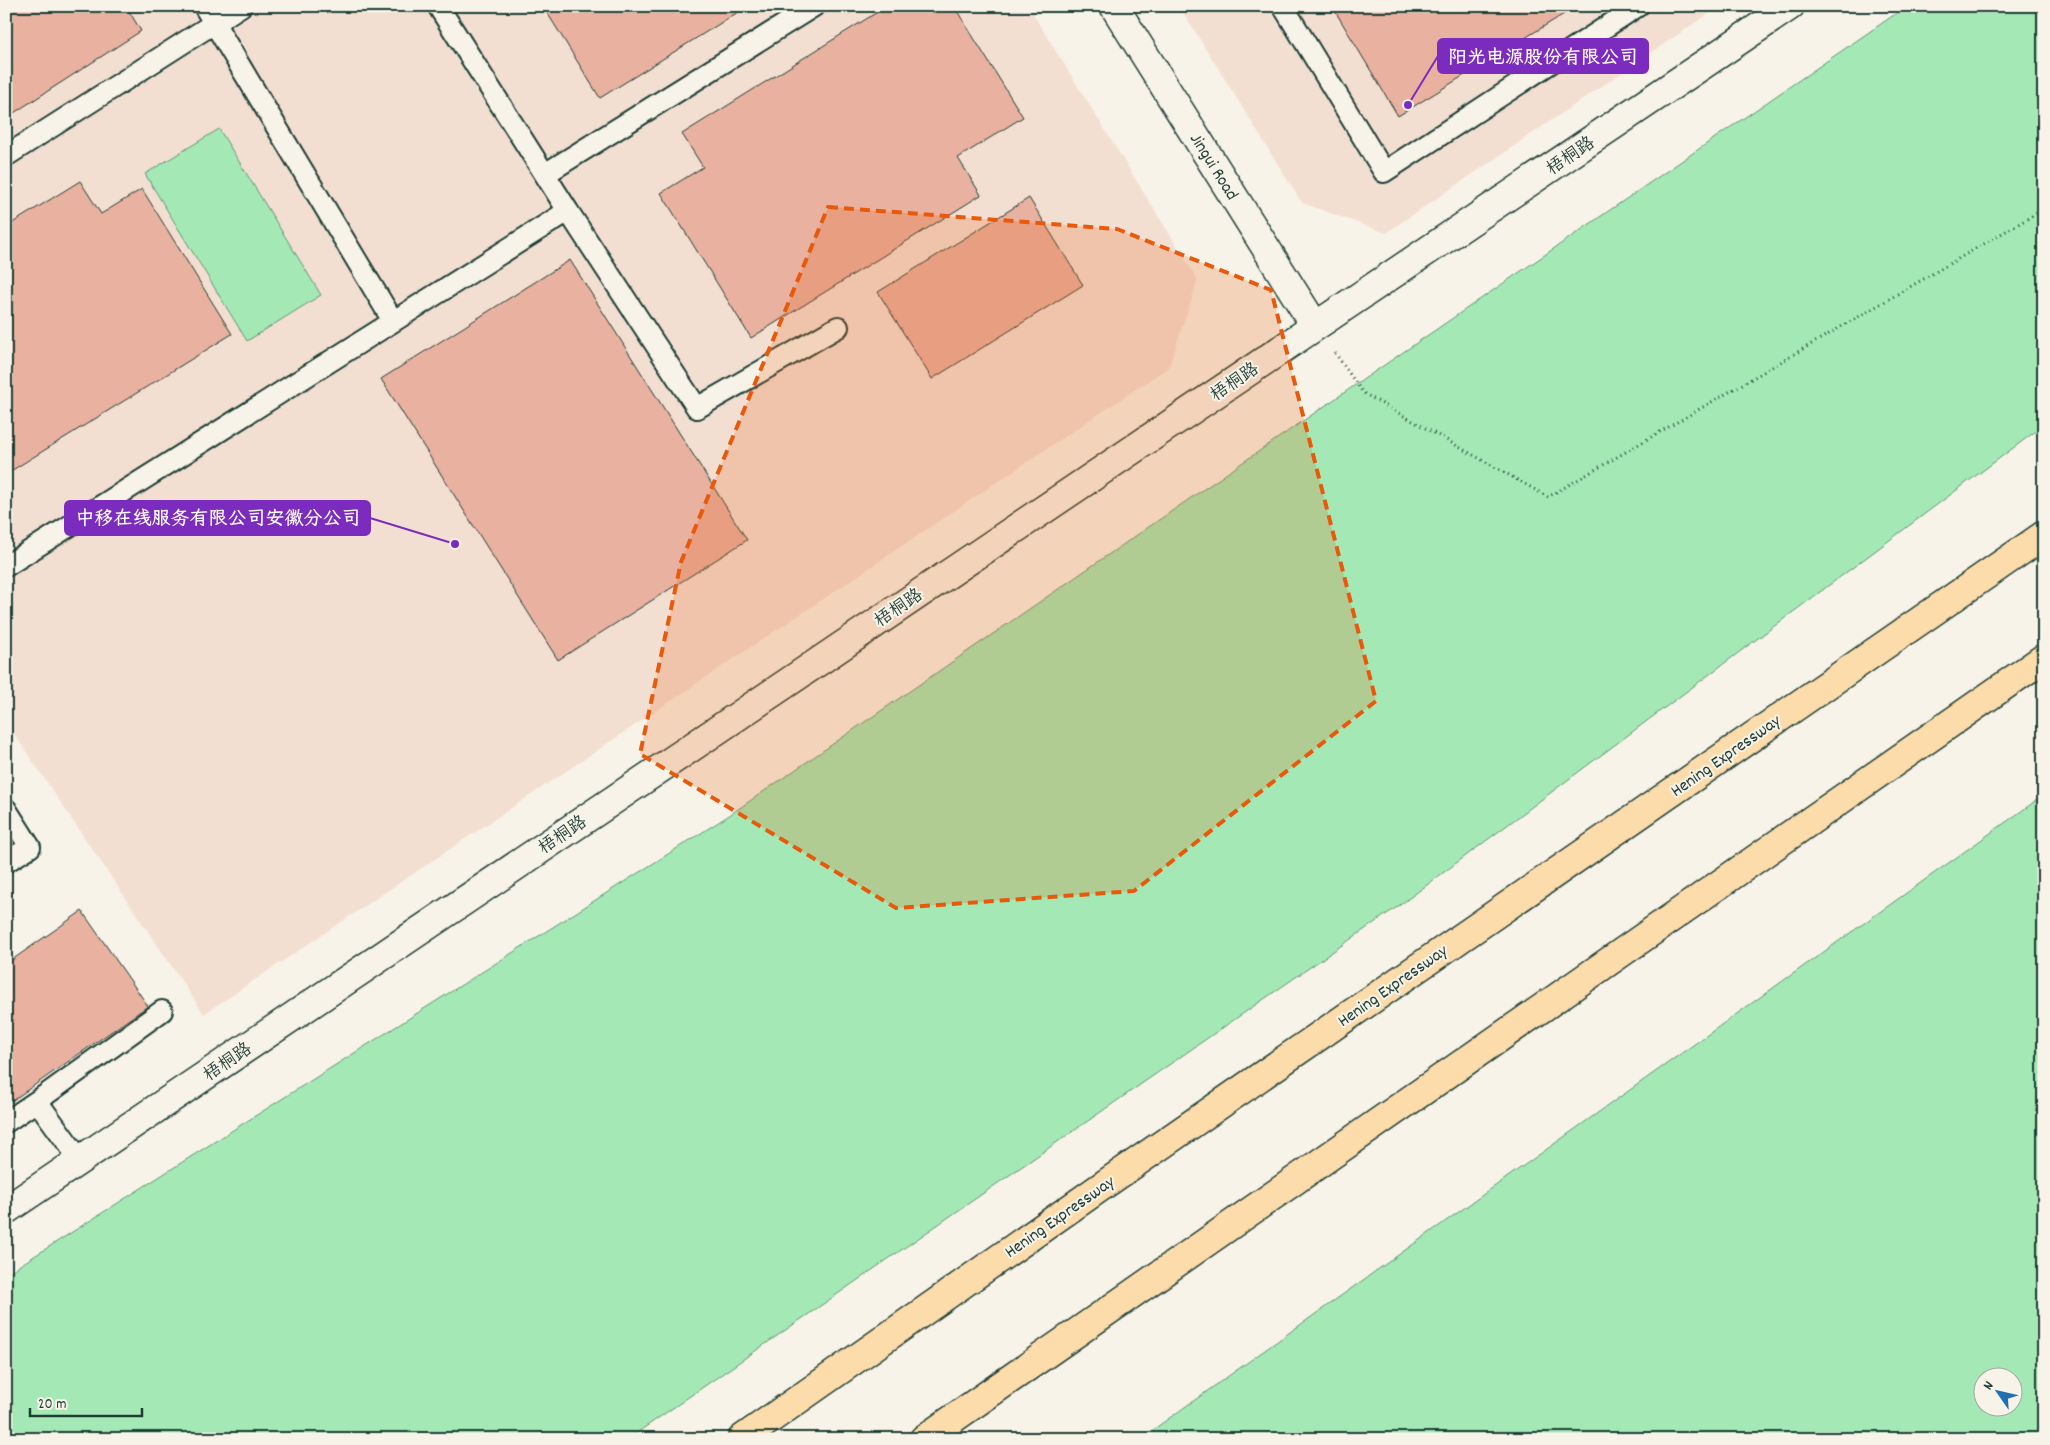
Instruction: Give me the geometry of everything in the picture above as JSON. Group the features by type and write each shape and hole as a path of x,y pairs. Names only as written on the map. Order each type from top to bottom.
{"highway":[{"name":"Hening Expressway","path":"742,1439 1104,1184 2044,536"},
{"path":"924,1439 2044,658"}],"street":[{"name":"Jingui Road","path":"1114,6 1315,326"},
{"name":"梧桐路","path":"6,1210 1790,6"}],"lane":[{"path":"6,156 208,14 241,6"},
{"path":"438,6 568,211 697,408 838,327"},
{"path":"545,174 814,6"},
{"path":"1283,6 1384,172 1638,6"},
{"path":"208,14 393,321"},
{"path":"6,566 568,211"},
{"path":"6,809 30,847 6,862"},
{"path":"6,1122 162,1011"},
{"path":"37,1101 80,1160"}],"path":[{"path":"1315,326 1363,393 1548,497 2044,209"}],"highlighted area":[{"path":"828,207 1117,229 1271,290 1376,701 1134,891 896,908 640,754 681,562"}],"shaded area":[{"path":"6,6 1028,6 1198,280 1169,367 204,1014 6,722"},
{"path":"1179,6 1720,6 1386,233 1302,203"}],"green space":[{"path":"1907,6 2044,6 2044,425 1400,905 628,1439 6,1439 6,1274 728,816"},
{"path":"219,129 321,295 247,341 145,174"},
{"path":"2044,795 2044,1439 1140,1439"}],"building":[{"path":"6,6 126,6 141,31 6,118"},
{"path":"543,6 748,6 600,98"},
{"path":"887,6 954,6 1023,117 958,158 981,195 751,338 661,193 703,167 682,134"},
{"path":"1332,6 1577,6 1398,116"},
{"path":"80,181 101,214 142,189 232,334 6,474 6,227"},
{"path":"1029,198 1083,285 932,379 878,292"},
{"path":"570,260 747,540 558,660 381,379"},
{"path":"82,911 148,1006 6,1105 6,964"}],"place":[{"name":"阳光电源股份有限公司","path":"1408,105"},
{"name":"中移在线服务有限公司安徽分公司","path":"455,544"}]}
